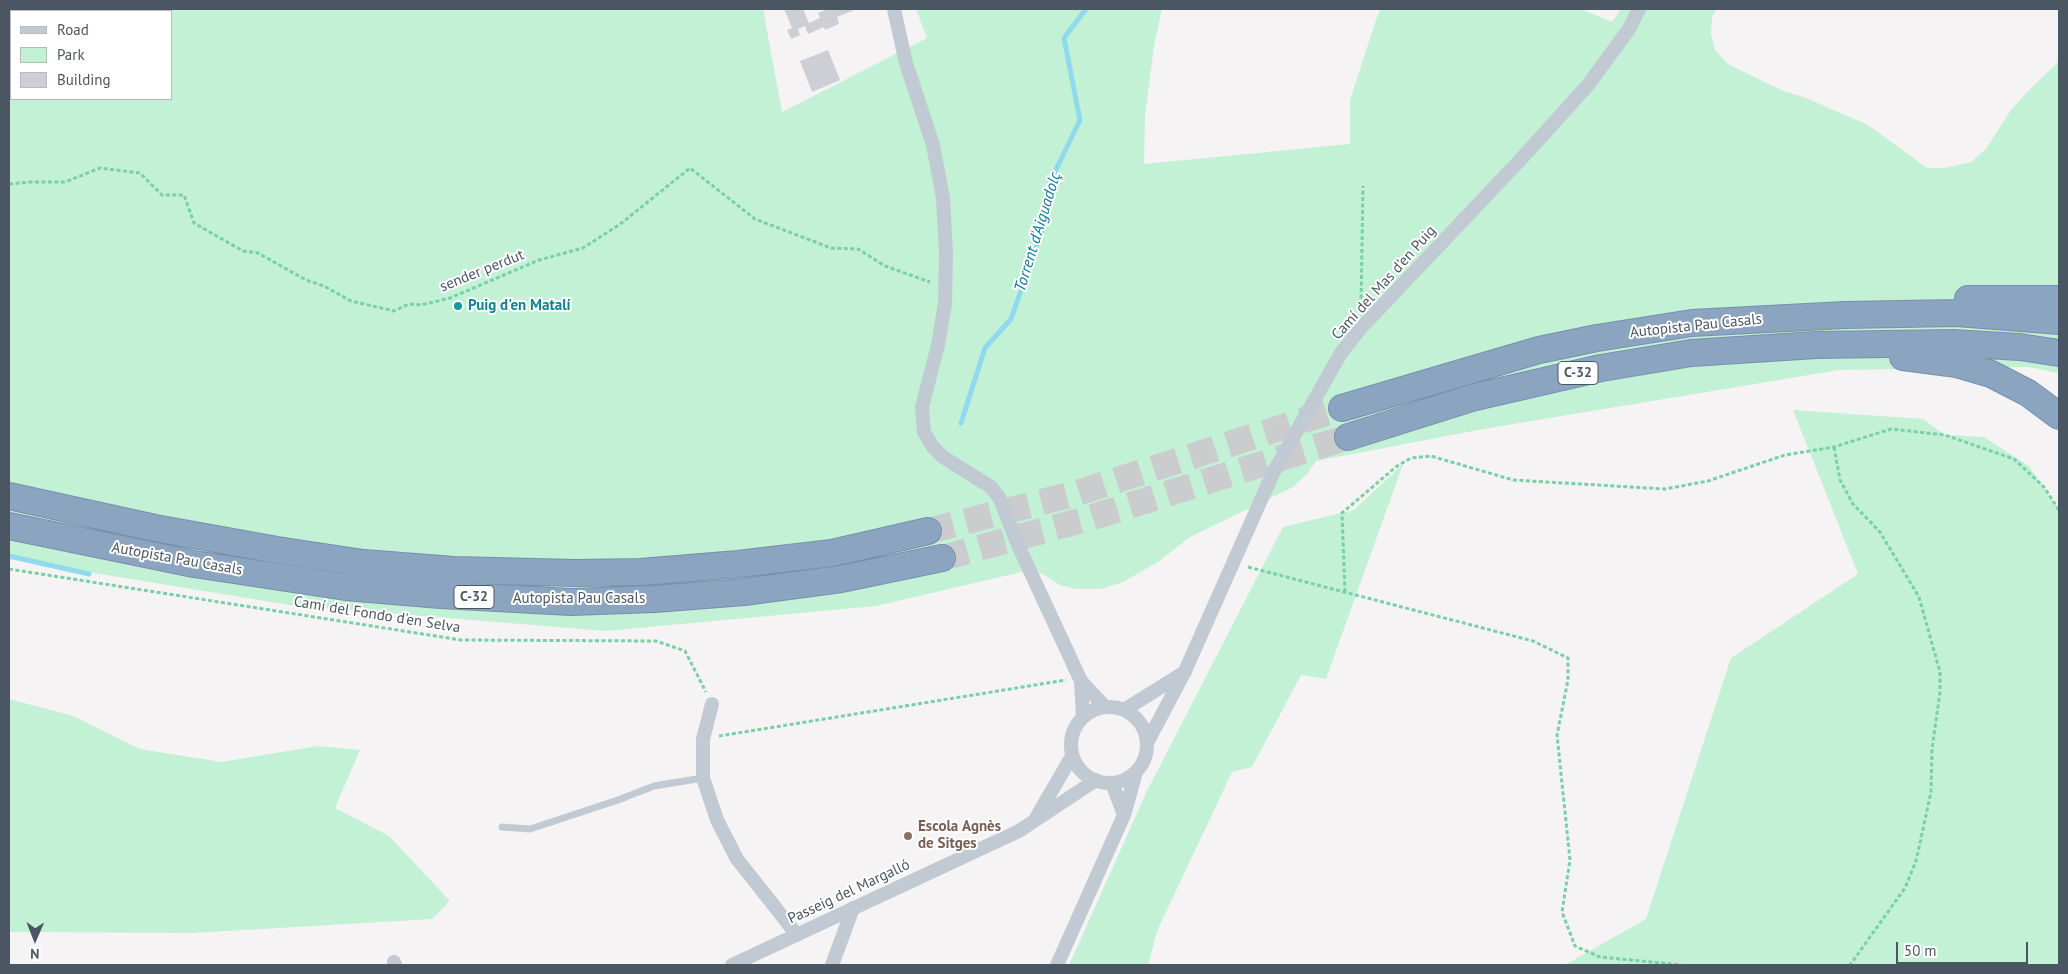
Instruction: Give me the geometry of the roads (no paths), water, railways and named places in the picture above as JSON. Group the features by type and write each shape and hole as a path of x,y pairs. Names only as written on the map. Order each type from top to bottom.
{"highway":[{"path":"1727,320 1786,304 1977,298 2059,299"},
{"name":"Autopista Pau Casals","path":"1342,408 1539,350 1652,329 1727,320 1845,315 1957,313 2059,321"},
{"name":"Autopista Pau Casals","path":"1348,437 1475,397 1601,368 1691,353 1816,345 1953,343 2020,347 2059,353"},
{"path":"1816,345 1957,364 1991,374 2028,393 2059,416"},
{"name":"Autopista Pau Casals","path":"9,496 154,528 277,550 363,563 464,570 594,573 641,572 738,564 832,553 928,531"},
{"name":"Autopista Pau Casals","path":"9,526 194,564 346,587 441,595 571,602 655,599 744,592 841,579 942,558"}],"street":[{"path":"894,9 906,64 933,145 943,198 946,253 945,303 938,345 922,407 924,432 933,447 943,457 991,487 1000,499 1006,518 1081,681 1105,707"},
{"name":"Camí del Mas d'en Puig","path":"1147,743 1185,671 1273,473 1341,353 1361,328 1522,158 1588,85 1629,28 1639,9"},
{"path":"1124,710 1185,671"},
{"path":"1081,681 1083,717"},
{"path":"712,704 703,739 703,778 717,820 737,858 797,935"},
{"path":"1034,822 1072,756 1072,737 1075,728 1083,717 1096,709 1105,707 1124,710 1133,715 1145,732 1147,743 1144,758 1136,772 1124,815 1057,965"},
{"path":"1072,756 1082,772 1096,780 1112,783 1136,772"},
{"name":"Passeig del Margalló","path":"732,965 1034,822 1096,780"},
{"path":"1112,783 1124,815"},
{"path":"832,965 853,908"}],"lane":[{"path":"502,828 530,829 654,786 703,778"}],"waterway":[{"name":"Torrent d'Aiguadolç","path":"961,423 985,348 1011,319 1042,231 1050,182 1080,120 1064,38 1086,9"},
{"path":"9,556 89,574"}],"tunnel":[{"path":"928,531 1077,493 1342,408"},
{"path":"942,558 1090,518 1348,437"}],"place":[{"name":"Puig d'en Matalí","path":"458,306"},
{"name":"Escola Agnès de Sitges","path":"908,836"}]}
